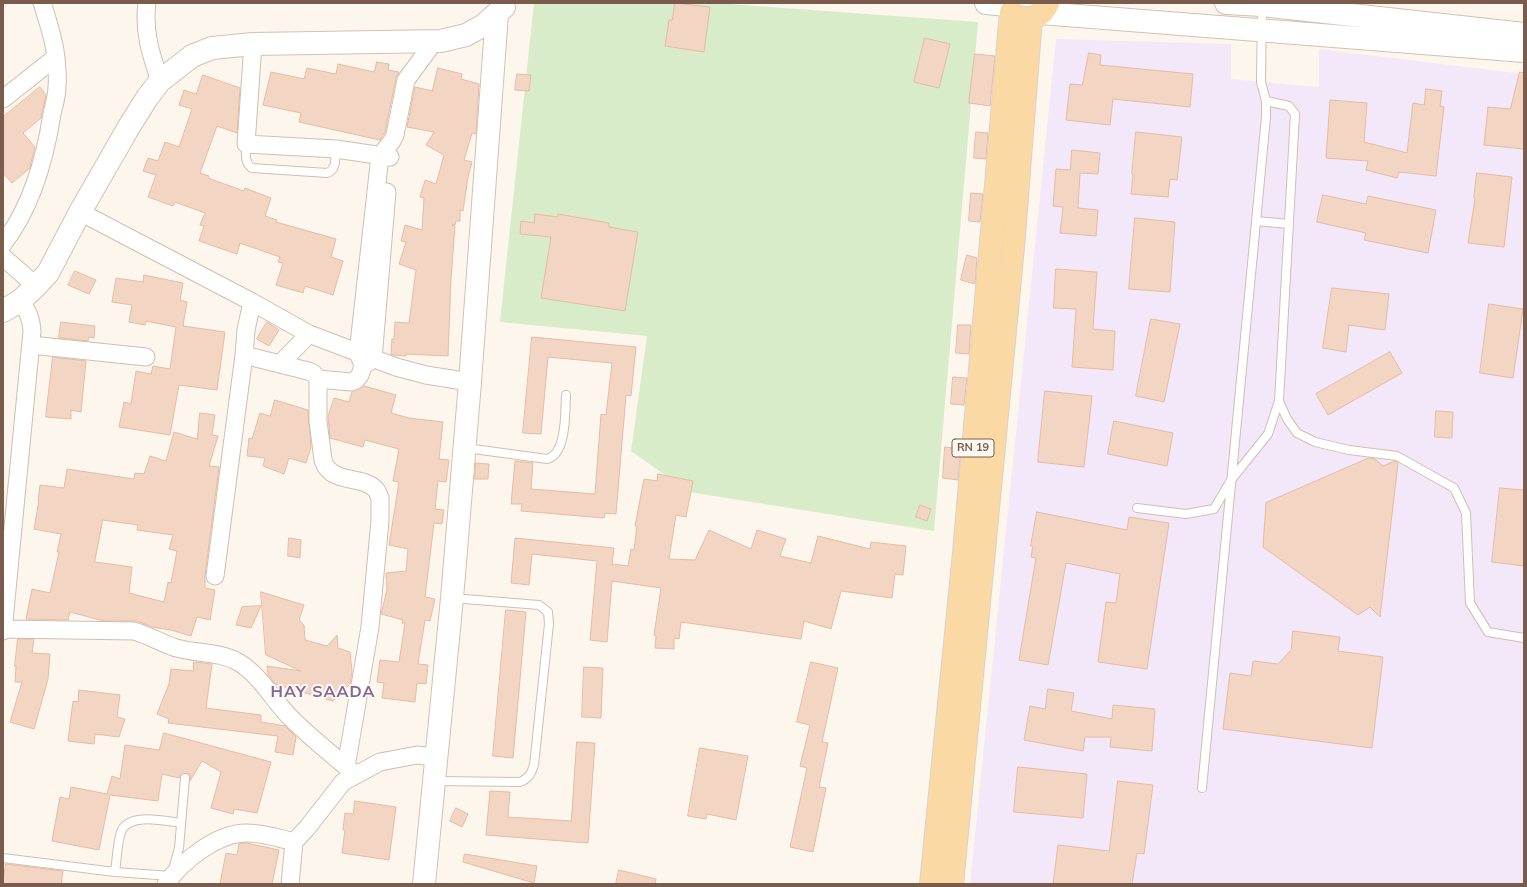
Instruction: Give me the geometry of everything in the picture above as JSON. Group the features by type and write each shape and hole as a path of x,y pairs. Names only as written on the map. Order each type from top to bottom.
{"main road":[{"path":"986,3 1008,6 1017,16 1024,18 1040,12 1524,51"},
{"path":"1226,3 1262,5 1524,34"},
{"name":"RN 19","path":"931,884 964,553 1008,6"},
{"path":"11,306 36,286 51,267 80,212 130,125 160,81 192,56 212,48 253,44 434,42 466,35 484,25 502,8"},
{"path":"424,884 435,757 452,598 463,447 470,382 502,8"},
{"name":"RN 19","path":"952,884 1013,255 1040,12"}],"street":[{"path":"3,244 12,233 27,206 50,128 57,87 56,57 42,3"},
{"path":"147,3 146,14 150,52 160,81"},
{"path":"318,379 351,382 356,380 360,375 365,359 386,154 394,135 406,80 434,42"},
{"path":"253,44 246,144 336,149 386,154"},
{"path":"3,99 56,57"},
{"path":"80,212 252,302 309,334 365,359 411,371 470,382"},
{"path":"3,257 36,286"},
{"path":"214,576 244,355 246,330 252,302"},
{"path":"11,306 27,309 31,320 31,345 4,624 134,631 147,635 173,647 192,652 220,655 232,659 239,662 256,677 297,724 351,771"},
{"path":"280,364 309,334"},
{"path":"31,345 146,357"},
{"path":"244,355 313,373 318,379 318,421 323,460 326,467 332,473 341,477 363,482 372,486 377,491 380,498 380,521 370,627 351,771 307,828 294,842 290,884"},
{"path":"351,771 394,759 418,755 435,757"},
{"path":"168,880 193,856 225,836 246,833 267,835 294,842"}],"lane":[{"path":"1202,788 1266,101 1261,82 1262,5"},
{"path":"1137,508 1186,514 1214,509 1231,480 1268,434 1279,401 1295,114 1288,106 1266,101"},
{"path":"246,144 246,162 252,168 319,172 331,172 334,169 336,149"},
{"path":"1256,221 1289,224"},
{"path":"463,447 547,459 553,458 560,449 566,395"},
{"path":"1279,401 1287,419 1297,433 1315,442 1349,450 1397,456 1454,488 1466,513 1470,603 1488,632 1521,639 1524,638"},
{"path":"433,781 520,782 527,779 534,765 549,624 548,612 539,605 452,598"},
{"path":"3,858 168,880 179,848 185,778"},
{"path":"115,872 122,831 126,825 137,820 150,819 181,823"}],"shaded area":[{"path":"1056,39 1231,44 1231,79 1319,87 1319,49 1524,74 1524,884 970,884"}],"green space":[{"path":"534,3 715,3 978,22 934,531 689,492 631,451 647,336 500,322"}],"building":[{"path":"675,3 710,7 704,52 665,46 669,20 672,20"},
{"path":"925,38 950,44 939,88 914,82"},
{"path":"1089,53 1101,55 1100,65 1193,74 1190,107 1113,99 1110,125 1066,120 1070,84 1082,85"},
{"path":"975,54 995,56 990,106 969,103"},
{"path":"377,62 389,64 388,70 399,72 396,78 385,132 380,140 299,122 301,113 263,105 271,72 304,79 307,68 336,74 338,64 374,72"},
{"path":"438,68 462,74 461,79 479,84 476,134 472,133 464,160 472,162 468,177 463,211 460,210 460,221 456,221 455,225 452,225 455,226 448,356 406,354 406,356 392,355 392,339 394,339 395,322 409,323 416,270 399,264 406,242 401,241 405,225 422,230 424,198 420,197 425,180 436,184 444,155 426,145 434,132 407,127 415,87 432,91"},
{"path":"1520,72 1524,73 1524,149 1484,145 1488,107 1510,109"},
{"path":"517,74 531,75 529,91 515,90"},
{"path":"203,75 240,88 237,133 217,126 200,173 209,176 208,178 244,191 245,188 271,198 265,216 277,220 276,222 336,239 331,257 343,261 333,295 305,286 303,293 276,285 283,263 278,262 280,257 240,243 237,254 199,241 204,226 200,225 205,213 175,202 173,206 148,197 156,175 143,171 148,158 158,161 165,142 179,147 192,109 179,105 184,90 196,94"},
{"path":"40,87 46,95 41,118 23,133 35,147 30,168 12,183 3,173 3,117"},
{"path":"1426,89 1442,91 1440,106 1444,107 1436,176 1399,172 1397,178 1366,170 1368,161 1326,158 1330,100 1367,103 1364,142 1407,153 1413,103 1424,105"},
{"path":"976,132 988,133 986,159 974,158"},
{"path":"1136,132 1182,137 1177,180 1170,179 1168,197 1131,194"},
{"path":"1072,150 1100,153 1098,174 1080,173 1078,208 1098,210 1096,236 1060,233 1063,207 1053,206 1056,169 1070,170"},
{"path":"1477,173 1512,177 1504,247 1468,243 1475,199"},
{"path":"971,193 983,194 980,222 969,221"},
{"path":"1323,195 1366,204 1368,196 1436,210 1428,253 1364,240 1366,233 1317,222"},
{"path":"535,214 558,217 558,214 609,223 609,227 638,232 625,311 541,298 551,237 520,234 521,221 534,223"},
{"path":"1135,218 1175,222 1170,292 1129,289"},
{"path":"967,255 977,258 975,284 961,280"},
{"path":"1056,269 1097,272 1093,329 1115,331 1113,370 1072,367 1076,309 1054,308"},
{"path":"75,271 96,280 89,294 68,285"},
{"path":"144,275 183,283 180,300 187,302 183,326 225,332 217,390 179,385 170,435 119,427 124,402 131,404 136,371 151,374 153,366 170,369 176,327 146,321 145,325 129,322 132,305 112,302 116,278 143,282"},
{"path":"1332,288 1389,294 1385,330 1349,325 1346,352 1323,348"},
{"path":"1489,304 1523,309 1513,378 1480,373"},
{"path":"1151,319 1180,324 1164,402 1136,396"},
{"path":"61,322 95,326 94,338 89,337 88,341 59,338"},
{"path":"267,322 279,330 269,346 257,339"},
{"path":"958,325 971,325 969,354 956,353"},
{"path":"532,337 636,347 631,396 626,395 616,514 605,513 604,518 521,511 522,504 511,504 515,461 533,463 531,489 595,494 601,414 606,415 612,363 548,357 541,434 523,433"},
{"path":"1390,352 1402,373 1328,415 1316,394"},
{"path":"53,357 86,361 81,412 71,410 71,419 46,417"},
{"path":"953,377 967,378 964,405 951,404"},
{"path":"364,386 396,395 391,413 409,418 443,422 439,459 449,460 446,482 438,481 435,509 444,510 442,524 434,523 425,597 435,599 430,621 425,620 418,664 428,665 426,684 417,683 415,702 382,698 384,683 377,682 380,660 399,662 405,623 402,623 403,620 381,614 387,590 386,573 406,571 408,549 389,545 399,482 393,481 399,449 365,440 363,447 330,438 328,416 334,398 349,402 352,392"},
{"path":"1045,391 1092,396 1084,467 1038,462"},
{"path":"275,400 308,410 311,447 306,463 289,458 284,474 263,466 265,458 247,456 249,438 252,439 260,413 270,416"},
{"path":"1436,411 1453,412 1452,438 1435,437"},
{"path":"200,413 215,415 212,435 218,436 209,466 219,467 205,575 205,588 215,590 210,620 197,617 191,636 171,630 152,627 137,621 104,621 70,612 68,620 26,619 32,589 50,593 59,552 57,552 61,534 34,529 40,485 64,488 67,469 134,479 135,473 144,474 150,456 166,461 174,432 197,439","holes":["103,520 138,525 137,530 173,535 169,549 177,551 171,583 168,582 164,602 129,593 132,567 95,562"]},
{"path":"1114,421 1173,433 1167,466 1108,454"},
{"path":"945,447 961,449 958,480 943,478"},
{"path":"1369,458 1375,459 1383,466 1395,461 1398,463 1380,617 1370,607 1358,615 1263,547 1266,503"},
{"path":"476,463 489,464 488,479 475,479"},
{"path":"658,474 693,481 686,517 676,515 669,559 695,560 709,530 751,549 757,530 786,539 780,556 811,563 818,536 870,549 871,542 906,546 903,575 895,574 892,598 841,591 831,629 804,621 801,639 681,622 679,639 674,638 674,649 655,648 656,636 654,635 661,588 612,581 607,642 590,640 597,561 532,554 529,585 511,583 515,538 614,548 612,564 628,566 631,549 634,550 637,526 635,526 644,479 657,481"},
{"path":"1500,488 1524,490 1524,566 1492,562"},
{"path":"920,505 931,509 927,521 916,517"},
{"path":"1037,512 1127,530 1129,517 1169,523 1147,669 1098,662 1106,602 1116,603 1120,574 1066,563 1048,665 1019,660 1036,558 1031,557 1033,546 1031,546"},
{"path":"289,538 301,540 300,558 288,556"},
{"path":"261,592 304,605 299,620 304,625 305,640 327,646 337,635 338,648 350,652 352,672 350,684 333,701 275,684 268,674 267,666 301,671 266,655"},
{"path":"261,606 251,628 236,625 242,607"},
{"path":"506,610 526,612 513,758 493,756"},
{"path":"1293,631 1340,637 1338,651 1383,657 1372,748 1223,729 1230,673 1251,676 1253,661 1278,664 1291,650"},
{"path":"18,639 34,639 32,653 50,654 48,679 34,729 10,722 22,682 15,682"},
{"path":"194,662 212,664 206,708 261,715 261,722 285,726 296,737 293,755 275,752 278,736 168,723 169,719 157,714 169,684 171,669 193,671"},
{"path":"811,662 838,668 822,742 828,743 819,787 826,788 813,852 790,847 807,768 800,766 810,725 797,722"},
{"path":"584,667 603,668 601,718 582,717"},
{"path":"1048,689 1074,693 1071,711 1112,719 1113,705 1155,709 1152,751 1110,747 1111,737 1085,737 1083,751 1024,740 1030,706 1045,709"},
{"path":"79,690 120,695 117,717 125,719 119,737 95,734 94,744 68,741 73,701 78,702"},
{"path":"164,733 271,762 257,813 234,809 233,814 211,808 221,772 202,761 190,781 190,775 186,773 181,775 179,778 162,774 158,801 110,795 99,850 52,841 60,797 69,799 71,787 107,794 112,776 120,779 125,745 159,750"},
{"path":"577,742 595,743 588,843 486,835 490,791 510,792 508,817 571,821"},
{"path":"700,748 748,756 736,820 707,814 706,819 688,816"},
{"path":"1018,767 1087,774 1083,818 1014,812"},
{"path":"1118,781 1153,785 1144,854 1137,853 1132,884 1053,884 1058,845 1109,851"},
{"path":"355,801 396,807 389,860 342,853 345,830 343,830 345,813 353,814"},
{"path":"456,808 468,814 462,827 450,821"},
{"path":"246,843 279,850 272,884 220,884 226,853 237,855 239,844"},
{"path":"465,854 537,866 534,883 463,862"},
{"path":"6,864 63,871 61,884 3,884"},
{"path":"619,870 656,879 655,884 616,884"}],"district":[{"name":"HAY SAADA","path":"323,692"}]}
